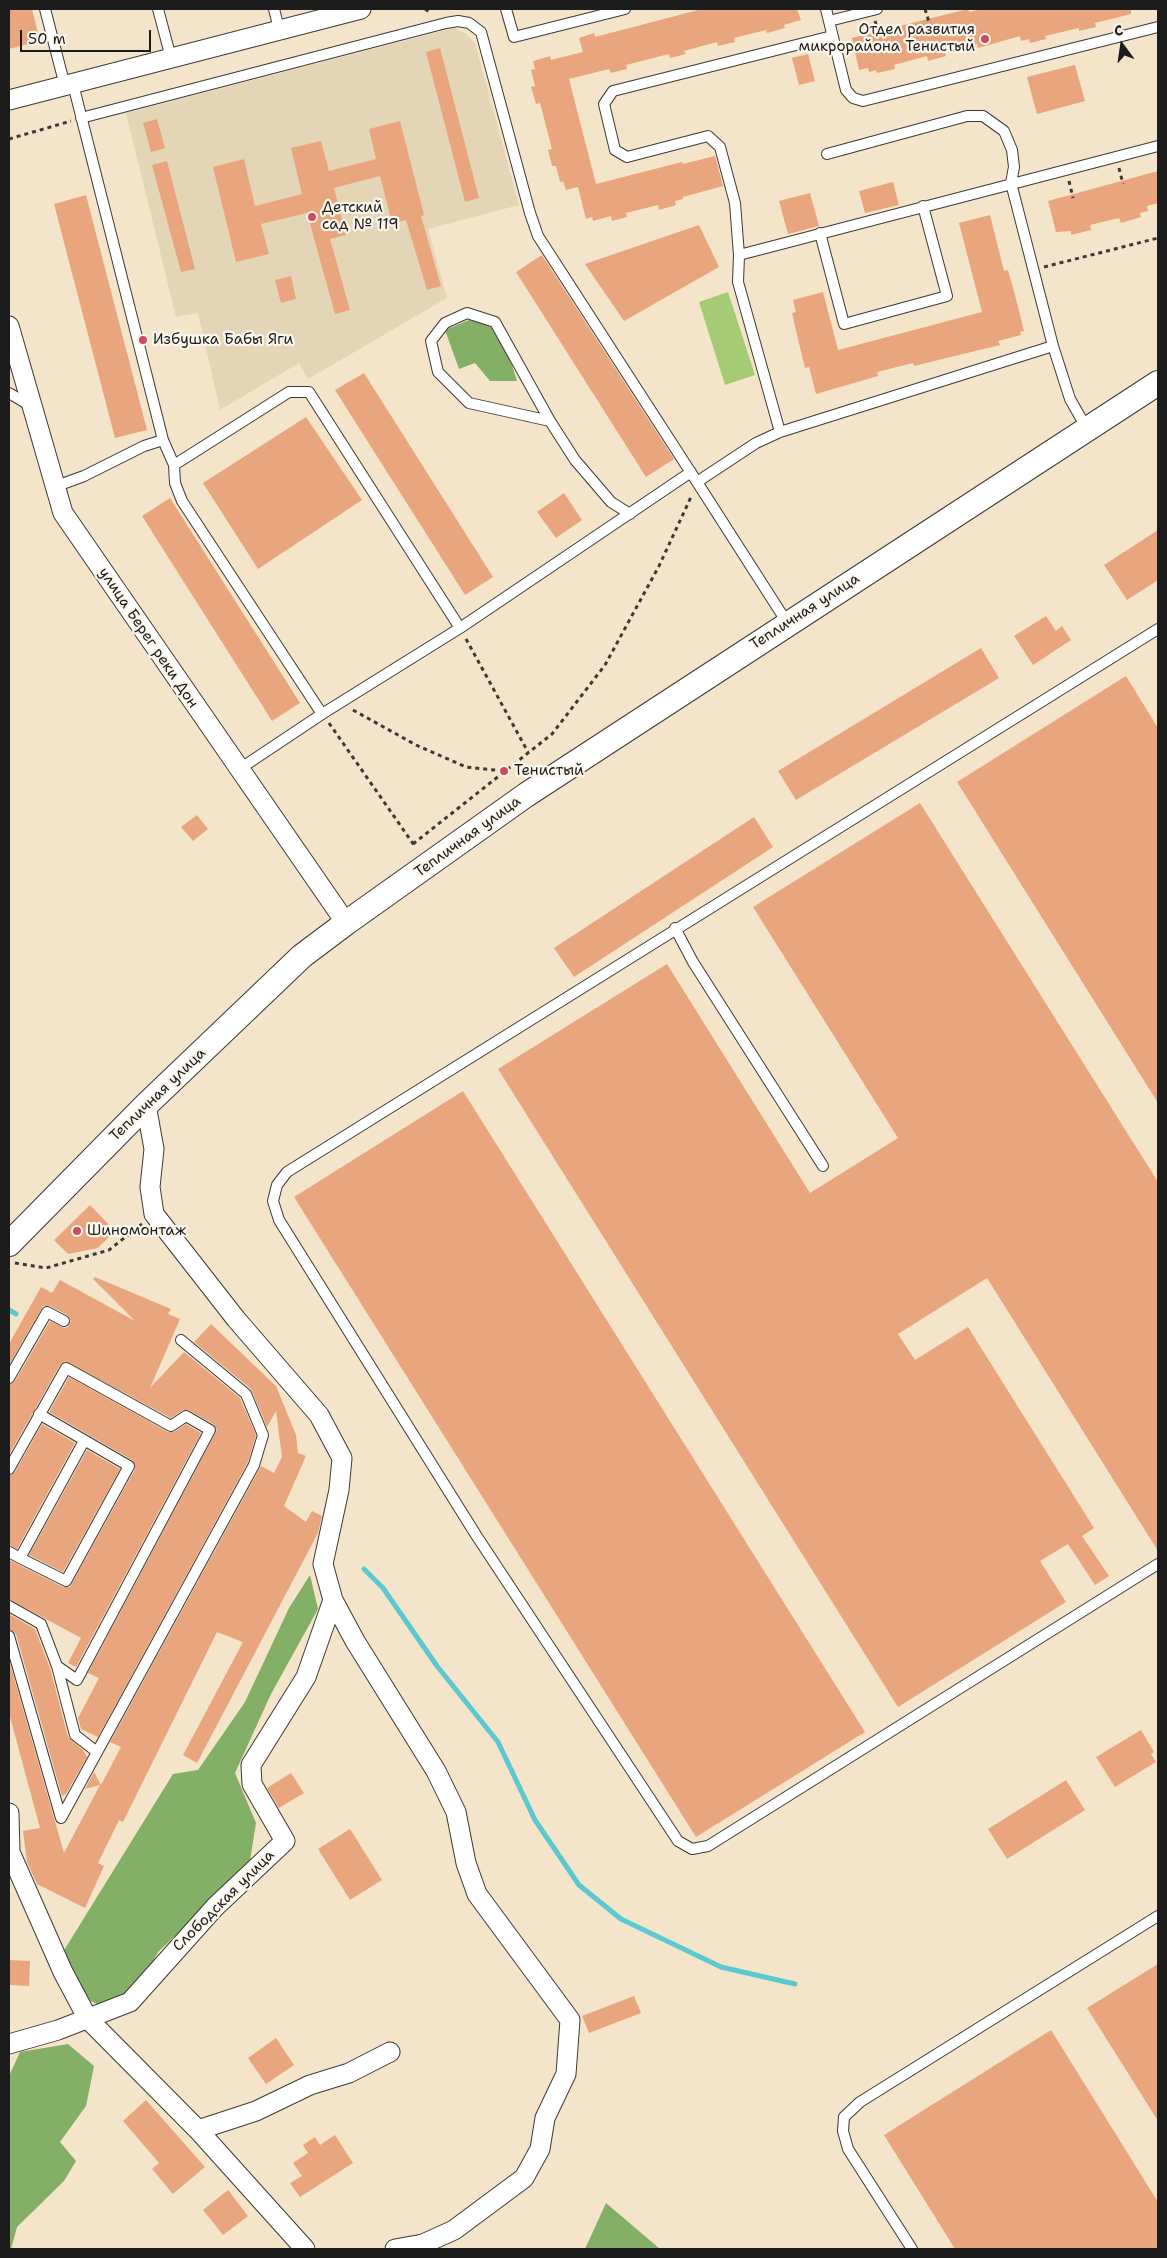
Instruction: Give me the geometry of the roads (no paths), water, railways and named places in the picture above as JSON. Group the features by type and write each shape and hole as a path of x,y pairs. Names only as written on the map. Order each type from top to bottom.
{"street":[{"path":"9,100 361,9"},
{"name":"улица Берег реки Дон","path":"9,326 63,513 238,770 346,923"},
{"name":"Тепличная улица","path":"9,1244 146,1105 302,956 346,923 526,795 1158,383"},
{"path":"146,1105 154,1149 150,1187 154,1214 236,1319 319,1415 342,1458 339,1490 323,1564 333,1600 355,1641 436,1770 456,1812 466,1863 477,1894 570,2020 566,2074 545,2118 540,2149 524,2178 454,2230 423,2244 395,2249"},
{"name":"Слободская улица","path":"9,2044 88,2019 130,2002 215,1907 285,1841 252,1784 251,1765 306,1677 333,1600"},
{"path":"9,1813 10,1852 63,1972 88,2019 198,2130 305,2249"},
{"path":"198,2130 256,2111 310,2085 349,2073 390,2052"}],"lane":[{"path":"45,9 81,118 163,440 174,465 175,483 182,501 322,714"},
{"path":"158,9 171,58"},
{"path":"274,9 279,29"},
{"path":"506,9 514,37 624,9"},
{"path":"826,9 846,90 853,98 863,101 1158,27"},
{"path":"829,21 877,9"},
{"path":"81,118 458,20 469,23 481,32 530,213 538,236 788,624"},
{"path":"780,432 738,282 739,255 735,203 720,147 708,136 626,158 615,150 604,104 613,91 832,36"},
{"path":"827,154 967,116 983,116 1004,130 1012,150 1014,167 1012,183 1053,346 1070,399 1087,429"},
{"path":"739,255 1158,146"},
{"path":"820,233 844,324 947,296 923,206"},
{"path":"550,421 469,403 438,372 431,341 445,323 467,313 495,322 550,421 575,460 610,502 630,514"},
{"path":"697,482 756,444 780,432 1053,346"},
{"path":"174,465 289,392 309,392 460,628"},
{"path":"9,393 31,406"},
{"path":"54,487 84,476 144,446 163,440"},
{"path":"238,770 322,714 460,628 691,472"},
{"path":"1158,629 675,928 287,1172 277,1185 273,1200 279,1220 476,1535 678,1841 692,1849 708,1846 1158,1564"},
{"path":"675,928 698,970 823,1166"},
{"path":"9,1378 47,1312 64,1320"},
{"path":"9,1636 61,1818 254,1465 263,1435 246,1394 180,1340"},
{"path":"9,1469 66,1368 171,1426 186,1416 210,1430 77,1680 57,1666"},
{"path":"9,1552 66,1581 129,1466 39,1414"},
{"path":"20,1558 84,1441"},
{"path":"9,1606 41,1624 57,1666 74,1735 97,1752"},
{"path":"912,2249 848,2149 843,2131 844,2117 860,2102 1158,1916"}],"waterway":[{"path":"9,1310 16,1314"},
{"path":"364,1569 383,1588 437,1666 498,1742 535,1820 579,1885 621,1919 721,1967 795,1984"}],"place":[{"name":"Отдел развития микрорайона Тенистый","path":"985,39"},
{"name":"Детский сад № 119","path":"312,217"},
{"name":"Избушка Бабы Яги","path":"143,340"},
{"name":"Тенистый","path":"504,771"},
{"name":"Шиномонтаж","path":"77,1231"}]}
